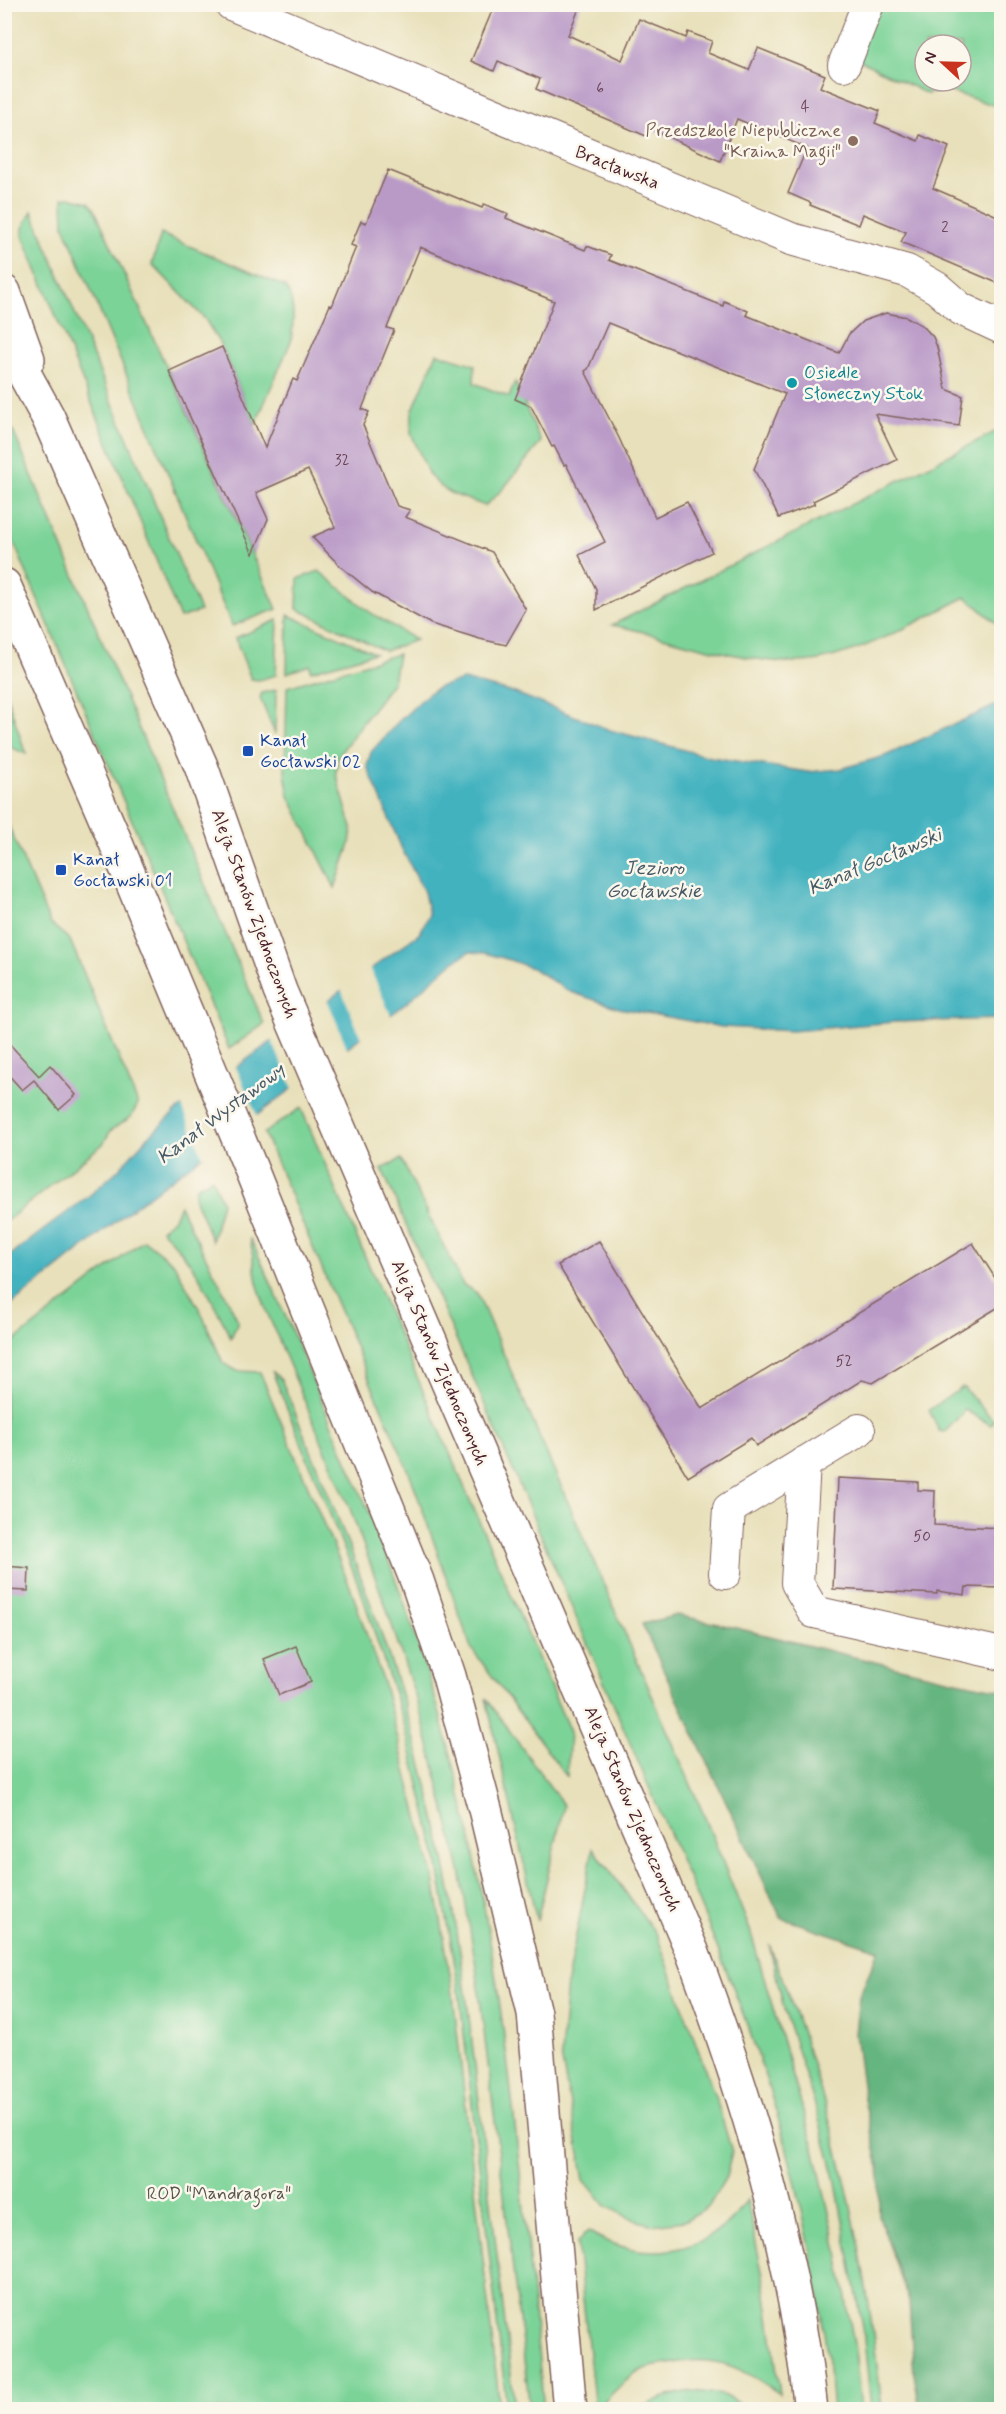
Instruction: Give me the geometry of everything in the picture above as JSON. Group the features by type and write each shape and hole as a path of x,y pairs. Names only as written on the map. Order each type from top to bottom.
{"main road":[{"path":"4,292 48,417"},
{"name":"Aleja Stanów Zjednoczonych","path":"4,337 48,417 201,766 280,991 693,1951 748,2109 775,2205 795,2301 811,2409"},
{"path":"4,585 113,836 251,1169 417,1581 448,1676 486,1813 534,2013 570,2409"}],"street":[{"name":"Bracławska","path":"231,4 791,239 907,271 937,288 961,309 1002,328"},
{"path":"844,65 868,4"},
{"path":"725,1573 729,1509 859,1430"},
{"path":"804,1463 797,1583 814,1612 1002,1654"}],"green space":[{"path":"879,5 1001,5 1001,102 993,105 955,93 973,93 973,33 913,33 913,87 857,59"},
{"path":"69,197 89,202 94,208 277,609 232,626 64,226 63,198"},
{"path":"32,211 200,611 180,618 23,236 23,228"},
{"path":"161,234 286,287 289,293 293,314 291,341 255,425 222,347 205,319 152,264"},
{"path":"437,353 475,365 474,383 509,397 515,382 541,442 503,489 485,506 450,493 439,485 429,475 411,433 412,412"},
{"path":"5,412 264,1024 229,1049 5,522"},
{"path":"1001,429 1001,627 966,597 857,649 819,660 796,662 743,657 612,625"},
{"path":"319,571 371,613 416,640 385,651 297,609 298,579"},
{"path":"288,615 375,653 311,671 310,665 287,673"},
{"path":"278,620 276,675 259,680 251,679 235,638"},
{"path":"398,654 393,682 338,756 336,774 352,828 350,844 335,888 289,796 285,773 287,687"},
{"path":"4,690 6,694 26,754 5,745"},
{"path":"276,690 275,734 260,698 262,693"},
{"path":"4,815 50,923 70,940 138,1104 131,1117 111,1130 103,1144 5,1222"},
{"path":"301,1108 570,1732 567,1777 471,1648 411,1477 264,1133"},
{"path":"401,1159 463,1285 477,1293 704,1815 750,1930 814,2148 837,2247 855,2350 861,2409 833,2409 822,2320 807,2232 785,2144 759,2058 688,1878 382,1169"},
{"path":"212,1178 222,1202 212,1241 194,1197 196,1187"},
{"path":"180,1205 238,1321 231,1338 193,1268 161,1230 174,1218"},
{"path":"250,1238 295,1338 389,1561 405,1604 446,1736 468,1825 500,2003 544,2409 530,2409 476,1966 460,1870 422,1717 385,1604 349,1506 267,1312 257,1283"},
{"name":"ROD \"Mandragora\"","path":"144,1240 174,1264 201,1312 223,1363 237,1371 260,1372 351,1589 384,1685 434,1879 452,1986 500,2409 5,2410 5,1348"},
{"path":"272,1371 281,1379 353,1556 395,1675 430,1797 456,1923 515,2409 507,2409 458,1982 436,1854 405,1727 361,1591"},
{"path":"963,1387 994,1421 991,1425 965,1410 945,1432 939,1431 929,1410"},
{"path":"677,1615 1001,1690 1001,2409 920,2409 914,2374 909,2301 879,2216 879,2168 864,2099 855,2034 859,1996 879,1950 781,1918 642,1624"},
{"path":"486,1698 564,1806 537,1921"},
{"path":"593,1848 657,1935 718,2105 732,2152 726,2177 709,2206 684,2221 651,2225 630,2218 606,2206 584,2180 561,2056 567,1982"},
{"path":"769,1944 814,2068 844,2177 864,2276 882,2409 871,2409 863,2328 835,2178 815,2105 785,2013"},
{"path":"747,2200 764,2281 780,2394 754,2377 728,2365 701,2360 685,2361 642,2370 595,2409 577,2243 588,2231 609,2242 630,2249 653,2251 675,2249 696,2243 715,2233 733,2219"},
{"path":"695,2391 723,2395 749,2409 641,2409 667,2396"}],"water":[{"name":"Jezioro Gocławskie","path":"463,680 515,693 610,730 710,757 808,772 840,769 885,756 1001,703 1001,1019 894,1022 792,1031 722,1027 619,1008 568,991 534,969 510,960 485,953 469,952 453,962 404,1005 134,1207 5,1310 5,1259 90,1195 175,1112 420,933 429,915 424,892 401,847 367,766 371,752 429,693 439,687"}],"pier":[{"path":"370,968 392,1018 362,1040 341,989"},
{"path":"327,999 348,1050 294,1091 271,1039"},
{"path":"235,1065 258,1118 204,1159 181,1104"}],"building":[{"path":"495,4 581,4 568,35 622,60 639,19 686,38 688,32 712,41 708,53 749,70 758,48 825,75 820,87 880,111 875,123 918,141 920,135 949,147 933,188 1002,218 1002,285 901,242 906,232 863,214 859,225 810,205 811,203 788,193 807,148 737,119 720,161 649,128 646,136 536,89 540,79 498,61 494,71 471,61"},
{"path":"388,170 482,208 484,204 508,214 506,218 585,250 587,246 611,255 609,260 723,306 724,301 748,311 746,315 839,353 849,334 863,321 886,313 907,317 923,326 933,337 946,389 963,396 959,426 875,414 897,460 813,501 815,504 779,518 754,469 785,394 608,323 588,369 585,371 655,517 687,502 712,552 596,610 596,589 579,555 605,542 566,464 564,465 554,446 552,447 531,406 515,399 554,301 420,247 387,328 394,330 362,409 369,412 363,425 397,506 410,510 405,517 492,552 526,610 506,645 431,624 372,592 340,566 312,537 335,527 308,470 256,493 268,519 253,554 169,371 222,347 265,448 293,379 297,381 330,305 332,306 356,247 351,245 361,221 366,223"},
{"path":"4,1038 39,1076 50,1065 76,1095 59,1110 34,1080 22,1090 4,1070"},
{"path":"599,1241 702,1409 973,1243 1002,1289 1002,1305 873,1383 862,1380 756,1446 751,1438 688,1477 558,1265"},
{"path":"838,1478 918,1482 918,1490 935,1491 934,1525 1002,1528 1002,1588 966,1587 965,1595 937,1591 937,1594 833,1589"},
{"path":"4,1566 29,1568 28,1591 4,1590"},
{"path":"296,1646 311,1682 279,1695 264,1659"}],"place":[{"name":"Przedszkole Niepubliczne \"Kraina Magii\"","path":"853,141"},
{"name":"Osiedle Słoneczny Stok","path":"792,383"},
{"name":"Kanał Gocławski 02","path":"248,751"},
{"name":"Kanał Gocławski 01","path":"61,870"}],"water label":[{"name":"Kanał Gocławski","path":"875,862"},
{"name":"Kanał Wystawowy","path":"221,1114"}]}
